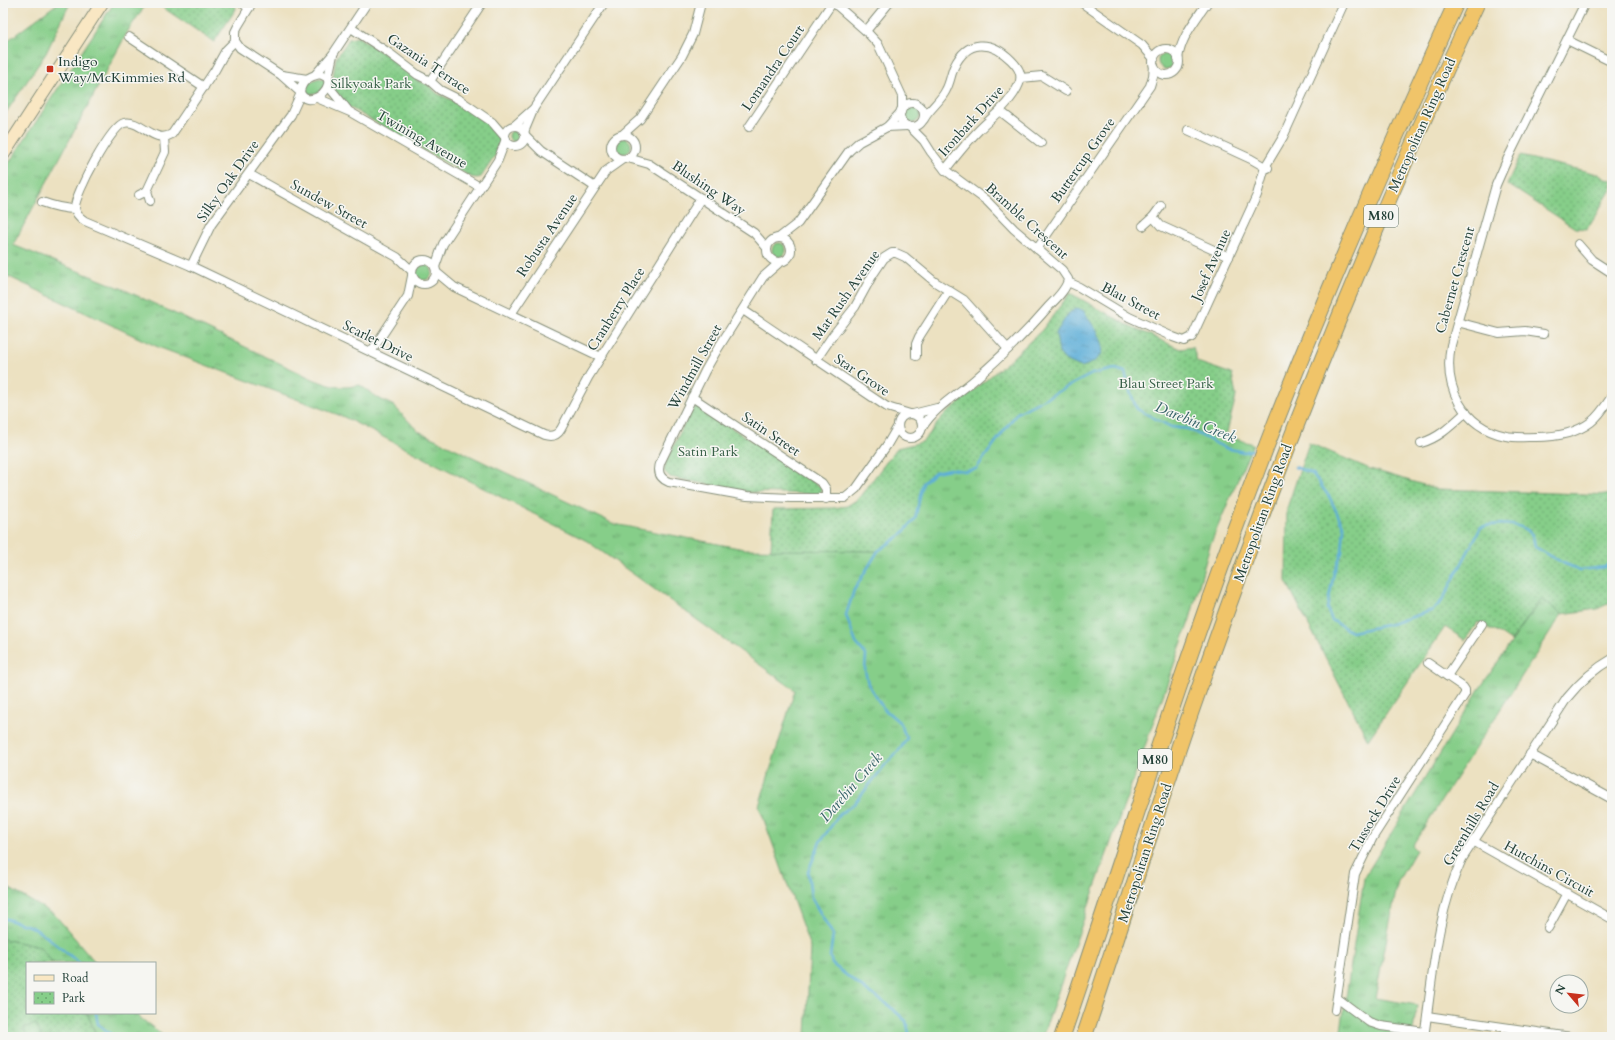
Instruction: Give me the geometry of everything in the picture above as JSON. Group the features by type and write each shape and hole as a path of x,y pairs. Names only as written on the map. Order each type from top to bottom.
{"highway":[{"name":"Metropolitan Ring Road","path":"1062,1037 1210,597 1273,428 1345,252 1456,3"},
{"name":"Metropolitan Ring Road","path":"1084,1037 1191,711 1292,433 1383,212 1478,3"}],"main road":[{"path":"3,154 102,3"}],"street":[{"path":"315,75 333,54 367,3"},
{"path":"430,81 482,3"},
{"path":"498,160 524,141 525,133 534,108 604,3"},
{"path":"640,119 634,142 634,151 625,158 616,156 612,150 612,142 640,119 689,44 697,23 701,3"},
{"path":"833,3 866,31 878,44 902,96 900,118 908,127"},
{"name":"Lomandra Court","path":"749,127 833,3"},
{"path":"866,31 889,3"},
{"path":"1082,3 1142,45 1159,72 1168,74 1175,70 1179,63 1178,59 1180,49 1185,36 1208,3"},
{"name":"Josef Avenue","path":"1184,341 1192,337 1266,178 1267,167 1278,154 1283,137 1344,3"},
{"name":"Cabernet Crescent","path":"1585,3 1496,185 1450,345 1448,367 1452,389 1466,412 1485,428 1505,436 1556,436 1576,431 1599,415 1612,396"},
{"path":"248,5 235,32 235,41 240,48 281,75 306,99 314,98 324,93 328,82 333,54"},
{"name":"Gazania Terrace","path":"351,28 389,53 418,75 430,81 440,90 460,100 492,122 505,138"},
{"path":"1154,62 1155,55 1185,36"},
{"path":"129,37 204,87"},
{"path":"1567,40 1612,62"},
{"path":"42,202 63,208 75,208 77,198 93,164 119,125 131,123 164,138 172,134 204,87 226,50 235,41"},
{"name":"Ironbark Drive","path":"923,121 947,89 958,59 967,50 977,45 989,47 1009,58 1019,70 1021,78 1014,93 1000,111 978,130 945,170"},
{"path":"1142,45 1163,50 1172,50 1178,59"},
{"name":"Buttercup Grove","path":"1037,250 1150,86 1153,76 1154,62"},
{"path":"300,94 302,85 307,79 315,75 323,74 328,82"},
{"name":"Buttercup Grove","path":"1150,86 1168,74"},
{"path":"281,75 307,79"},
{"path":"1021,78 1042,76 1066,91"},
{"name":"Twining Avenue","path":"328,82 336,98 350,112"},
{"name":"Silky Oak Drive","path":"191,266 211,225 291,115 300,94"},
{"path":"886,127 917,127 923,121 924,111 917,104 902,96"},
{"name":"Twining Avenue","path":"314,98 350,112 480,187"},
{"name":"Silky Oak Drive","path":"291,115 314,98"},
{"path":"798,223 770,241 767,250 770,259 780,262 784,261 790,256 791,245 798,223 849,151 869,136 886,127 908,104 937,102"},
{"path":"408,296 435,278 443,244 498,160 506,131 534,108"},
{"path":"1000,111 1041,143"},
{"name":"Bramble Crescent","path":"923,121 924,140 930,152 945,170 987,201 1014,229 1065,273 1068,282"},
{"name":"Gazania Terrace","path":"492,122 513,126"},
{"path":"513,126 520,127 541,151 595,188"},
{"name":"Bramble Crescent","path":"908,127 924,140"},
{"path":"1188,130 1267,167"},
{"path":"622,135 629,136 634,142"},
{"path":"139,195 147,191 165,152 164,138"},
{"path":"505,138 510,144 541,151"},
{"name":"Blushing Way","path":"634,142 640,153 649,164 754,233 767,237 778,237"},
{"name":"Robusta Avenue","path":"511,314 606,171 612,150"},
{"name":"Blushing Way","path":"625,158 649,164"},
{"name":"Robusta Avenue","path":"606,171 625,158"},
{"name":"Sundew Street","path":"248,174 397,257 411,260 423,260"},
{"path":"147,191 150,201"},
{"name":"Cranberry Place","path":"555,435 561,429 580,392 601,357 701,198"},
{"path":"1143,226 1153,217 1161,206"},
{"name":"Scarlet Drive","path":"75,208 77,215 85,221 191,266 540,433 548,436 555,435"},
{"path":"1153,217 1161,226 1229,257"},
{"name":"Blushing Way","path":"754,233 767,250"},
{"path":"778,237 786,240 791,245"},
{"path":"371,352 408,296 414,265 423,260 443,244"},
{"path":"1578,244 1592,260 1612,273"},
{"name":"Windmill Street","path":"767,250 766,265 763,277 717,350 692,397 661,461 659,474 669,482 735,495 760,498 826,499"},
{"name":"Mat Rush Avenue","path":"816,360 855,307 872,276 888,255 892,253 900,254 929,278 964,300 1008,349"},
{"name":"Sundew Street","path":"397,257 412,274"},
{"path":"423,260 433,264 454,287"},
{"name":"Windmill Street","path":"763,277 780,262"},
{"path":"412,274 417,282 454,287 601,357"},
{"path":"887,445 918,435 927,420 941,406 972,382 1041,316 1068,282"},
{"name":"Blau Street","path":"1068,282 1130,317 1173,338 1184,341"},
{"path":"916,356 916,344 919,337 949,290"},
{"name":"Star Grove","path":"743,310 887,407 912,414"},
{"path":"1457,322 1499,333 1525,331 1544,334"},
{"name":"Satin Street","path":"692,397 822,483 826,489 826,499"},
{"path":"826,499 845,498 852,494 887,445 904,416 925,412 941,406"},
{"name":"Star Grove","path":"887,407 898,425"},
{"path":"1421,444 1443,433 1466,412"},
{"path":"912,414 919,418 922,428"},
{"path":"898,425 900,433 906,438"},
{"path":"1447,676 1482,624"},
{"name":"Greenhills Road","path":"1424,1035 1442,913 1453,879 1473,842 1574,689 1593,671 1612,659"},
{"name":"Tussock Drive","path":"1335,1010 1354,874 1373,837 1465,694 1463,687 1428,663"},
{"path":"1530,754 1612,799"},
{"name":"Hutchins Circuit","path":"1473,842 1612,918"},
{"path":"1548,928 1567,893"},
{"path":"1337,998 1369,1022 1424,1035"},
{"path":"1427,1016 1571,1037"}],"green space":[{"path":"58,3 70,3 46,53 3,117 3,44"},
{"path":"114,3 147,3 129,29 13,245 123,289 315,380 337,387 360,385 376,397 394,406 418,431 614,524 744,549 878,551 915,519 923,483 935,472 950,469 965,471 976,469 1017,413 1092,374 1115,369 1125,372 1130,392 1137,409 1171,427 1226,436 1253,444 1210,545 1190,619 1042,1037 806,1037 810,947 759,806 795,690 587,541 344,417 158,347 3,274 3,172"},
{"path":"156,3 233,3 235,4 236,9 214,42"},
{"name":"Silkyoak Park","path":"358,37 400,64 415,79 428,85 438,94 458,103 493,127 500,138 499,150 481,177 471,177 349,107 334,89 333,78 336,58 349,39"},
{"path":"1166,53 1173,58 1174,61 1169,68 1166,69 1159,64 1158,61 1163,54"},
{"path":"319,78 325,80 325,85 319,92 306,95 304,90 310,82"},
{"path":"912,107 919,112 920,115 915,122 912,123 905,118 904,115 909,108"},
{"path":"515,130 519,132 521,136 519,140 515,142 511,140 509,136 511,132"},
{"path":"623,138 629,140 631,146 629,152 623,154 617,152 615,146 617,140"},
{"path":"1520,156 1598,174 1605,179 1612,180 1612,188 1587,229 1575,228 1507,184"},
{"path":"776,243 782,243 786,247 786,253 782,257 776,257 772,253 772,247"},
{"path":"424,264 431,269 432,272 427,279 424,280 417,275 416,272 421,265"},
{"name":"Blau Street Park","path":"1070,293 1126,324 1180,349 1193,347 1197,362 1232,374 1236,396 1226,436 1171,427 1137,409 1130,392 1125,372 1115,369 1092,374 1017,413 976,469 965,471 950,469 935,472 923,483 915,519 901,535 878,551 771,550 773,509 833,508 847,506 858,499 897,448 922,442 941,418 1011,359 1042,330"},
{"name":"Satin Park","path":"696,407 700,407 821,487 821,492 817,494 746,492 670,477 664,471 666,462 690,412"},
{"path":"1309,443 1370,469 1437,489 1612,495 1612,602 1597,609 1562,614 1541,599 1511,641 1493,629 1490,629 1478,622 1465,640 1445,627 1368,740 1286,581 1287,508"},
{"path":"1541,599 1562,614 1412,846 1416,850 1398,881 1375,998 1417,1005 1412,1037 1391,1037 1370,1034 1370,1037 1340,1037 1364,878 1478,691"},
{"path":"3,885 55,915 95,962 52,962 40,947 3,939"},
{"path":"3,939 40,947 52,962 26,962 26,1014 87,1014 95,1032 102,1037 3,1037"},
{"path":"87,1014 135,1014 165,1037 102,1037 95,1032"},
{"path":"36,1024 41,1037 27,1037 24,1028"}],"water":[{"path":"1075,309 1083,310 1098,334 1102,342 1103,349 1100,356 1093,362 1081,367 1065,360 1059,353 1056,333 1068,314"}],"waterway":[{"name":"Darebin Creek","path":"907,1037 909,1033 906,1021 887,1004 868,992 832,964 830,956 833,935 811,897 808,872 820,842 839,815 855,803 885,765 901,748 907,738 899,722 883,708 868,684 865,670 866,655 856,643 846,615 854,590 878,551 901,535 915,519 923,483 935,472 950,469 965,471 976,469 1017,413 1092,374 1115,369 1125,372 1130,392 1137,409 1171,427 1188,429 1225,448 1244,452 1252,450"},
{"name":"Darebin Creek","path":"1295,467 1313,474 1330,498 1344,528 1342,552 1334,572 1327,609 1332,620 1351,632 1391,624 1433,610 1442,601 1481,527 1501,524 1522,528 1532,535 1535,547 1563,563 1580,570 1605,567 1612,561"},
{"name":"Darebin Creek","path":"3,918 32,927 78,962"},
{"name":"Darebin Creek","path":"96,1014 98,1024 114,1037"}],"place":[{"name":"Indigo Way/McKimmies Rd","path":"50,69"}]}
